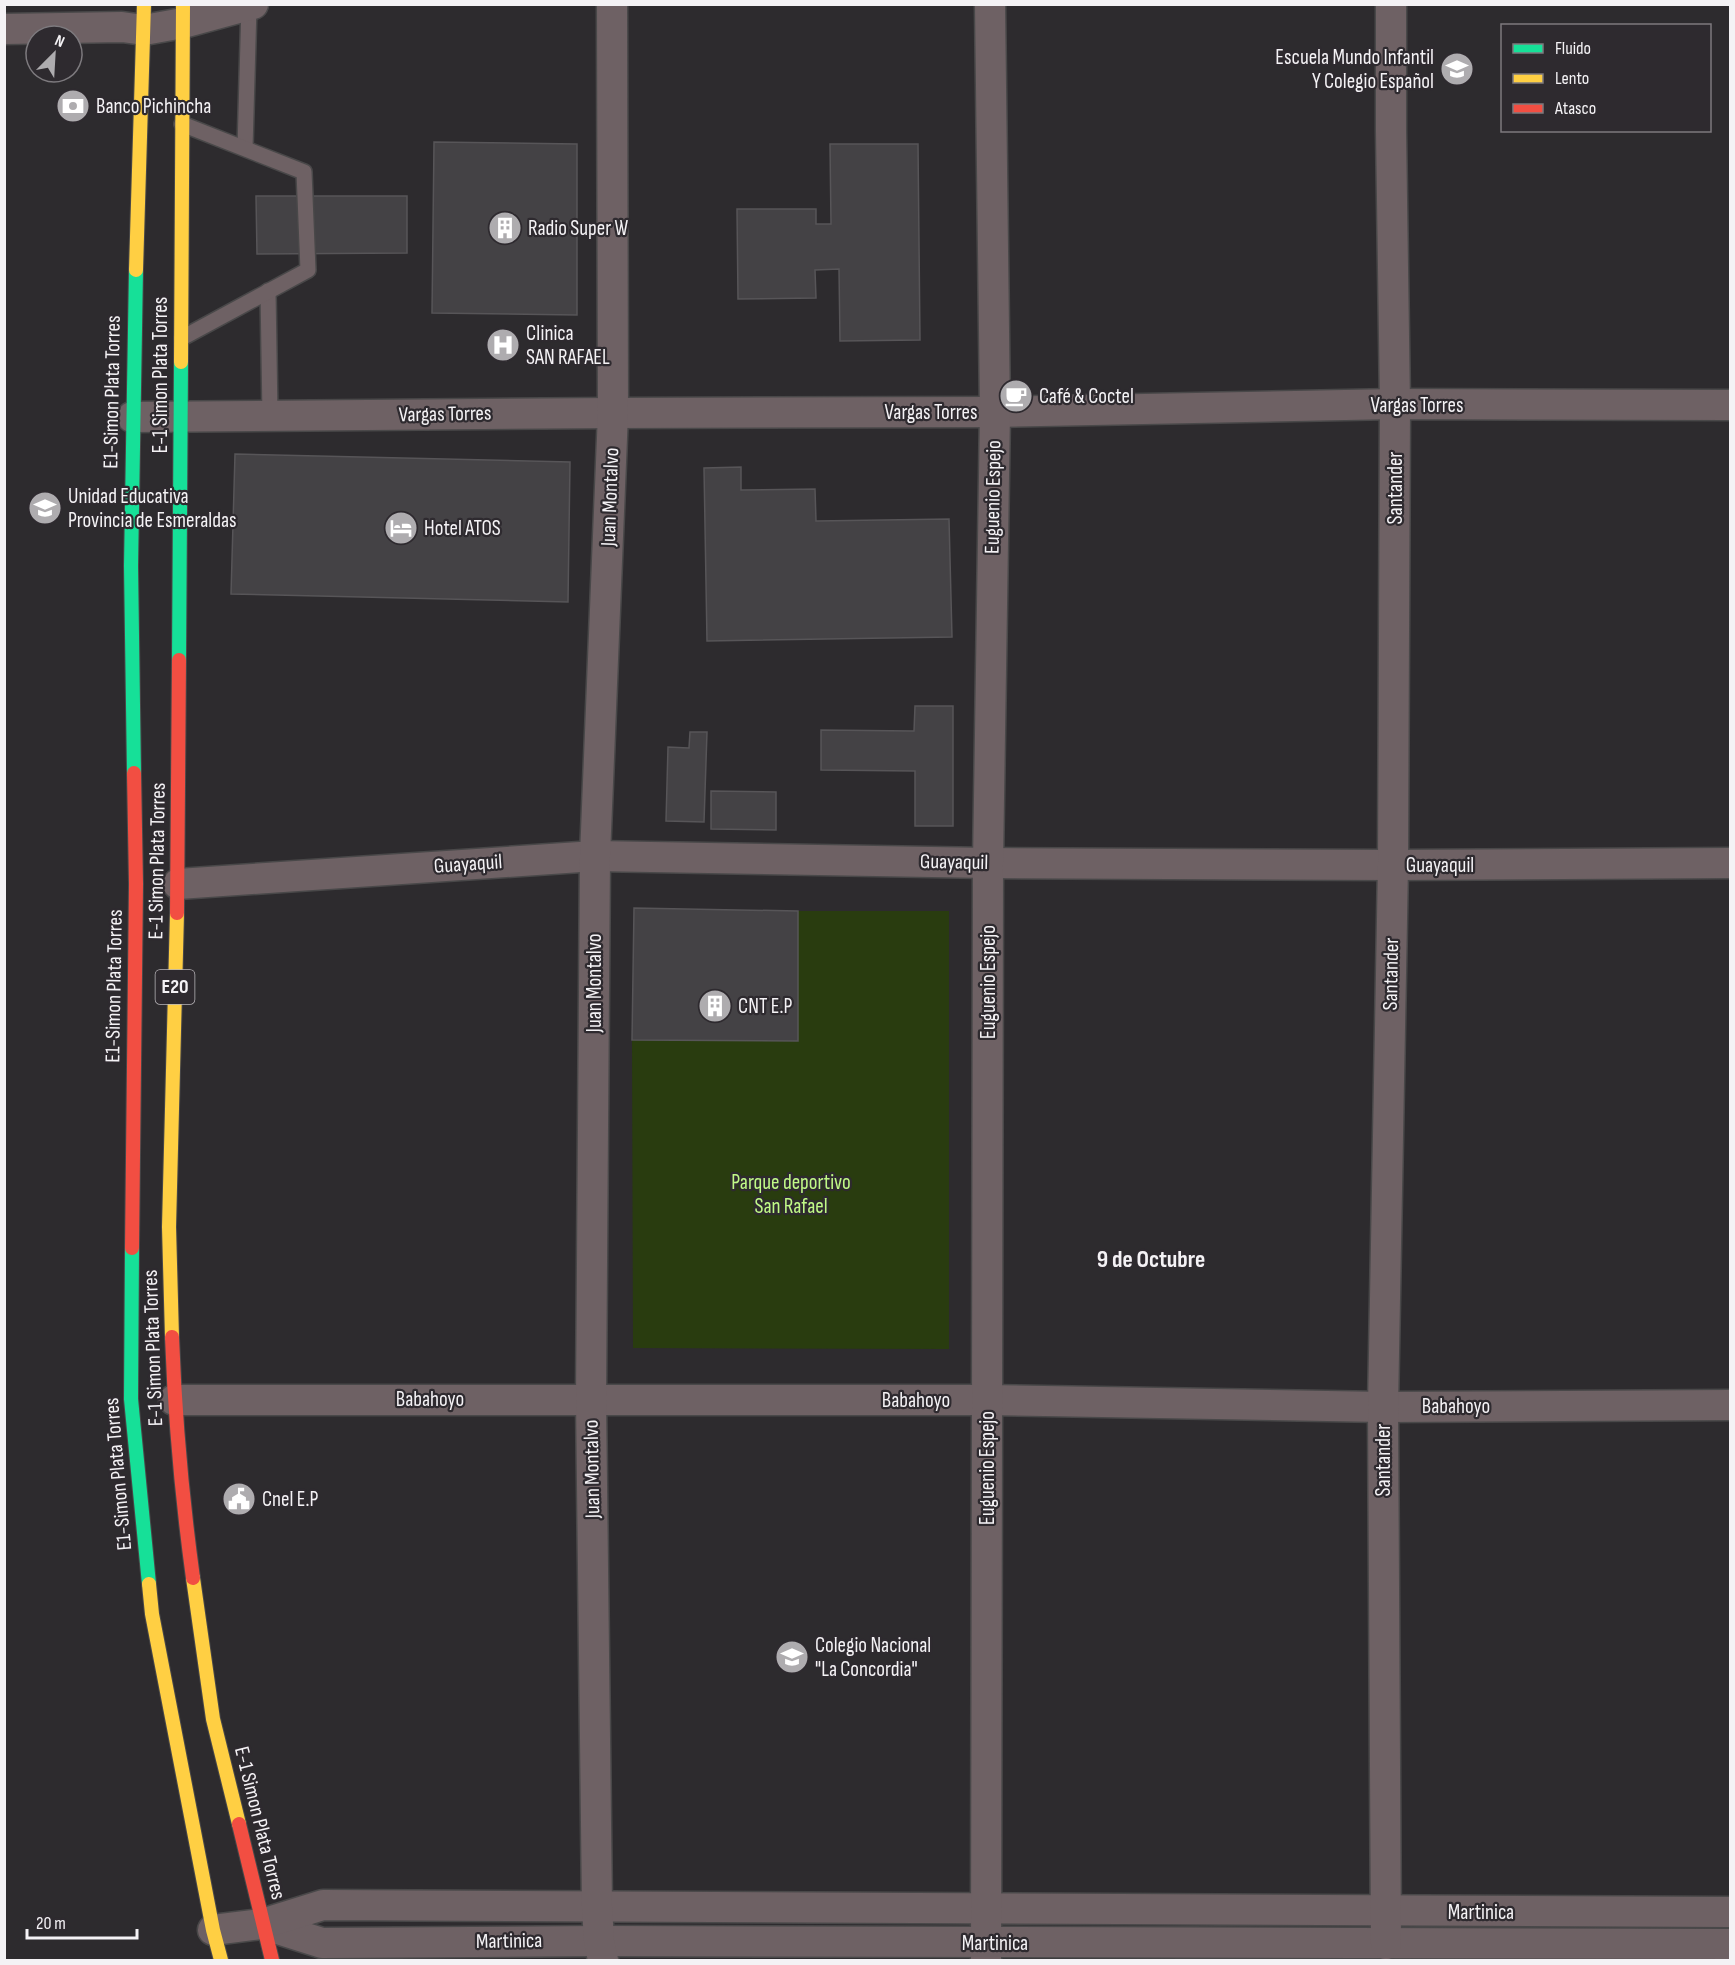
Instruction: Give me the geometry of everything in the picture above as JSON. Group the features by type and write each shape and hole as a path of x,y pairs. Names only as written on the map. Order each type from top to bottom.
{"highway":[{"name":"E-1 Simon Plata Torres","path":"183,14 178,884 169,1227 174,1400 186,1527 213,1719 272,1960"},
{"name":"E1-Simon Plata Torres","path":"144,17 132,417 131,566 136,884 131,1400 152,1614 213,1930 221,1960"}],"street":[{"name":"Juan Montalvo","path":"601,1951 597,1907 591,1399 595,856 613,412 612,4"},
{"name":"Euguenio Espejo","path":"986,1952 988,863 995,412 990,4"},
{"name":"Santander","path":"1386,1944 1383,1407 1393,865 1395,404 1391,4"},
{"path":"4,28 122,27 144,17 251,5"},
{"name":"Vargas Torres","path":"132,417 613,412 995,412 1395,404 1731,405"},
{"name":"Guayaquil","path":"178,884 595,856 988,863 1393,865 1731,863"},
{"name":"Babahoyo","path":"174,1400 987,1400 1383,1407 1731,1405"},
{"name":"Martinica","path":"213,1930 262,1924 323,1905 1731,1912"},
{"name":"Martinica","path":"262,1924 322,1943 601,1951 986,1952 1386,1944 1731,1944"}],"lane":[{"path":"245,148 251,5"},
{"path":"182,124 304,172 308,270 182,338"},
{"path":"268,291 270,416"}],"green space":[{"name":"Parque deportivo San Rafael","path":"798,911 949,911 949,1349 633,1348 632,1040 797,1041"}],"building":[{"name":"Radio Super W","path":"434,142 577,144 577,315 432,313"},
{"path":"830,144 918,144 920,340 840,341 839,269 815,270 816,298 738,299 737,209 816,209 816,224 831,224"},
{"path":"256,196 407,196 407,253 257,254"},
{"name":"Hotel ATOS","path":"235,454 570,462 568,602 231,594"},
{"path":"741,467 741,490 815,489 816,521 949,519 952,637 707,641 704,468"},
{"path":"915,706 953,706 953,826 915,826 915,771 821,770 821,730 914,731"},
{"path":"690,732 707,732 704,822 666,821 668,747 689,748"},
{"path":"711,791 776,792 776,830 711,829"},
{"name":"CNT E.P","path":"634,908 798,911 798,1041 632,1040"}],"traffic: fast":[{"path":"134,773 131,566 136,270"},
{"path":"179,660 181,362"},
{"path":"132,1248 131,1399 149,1584"}],"traffic: slow":[{"path":"136,270 144,4"},
{"path":"181,362 183,4"},
{"path":"172,1337 169,1227 177,913"},
{"path":"193,1578 213,1719 239,1824"},
{"path":"149,1584 152,1614 213,1930 221,1960"}],"traffic: jam":[{"path":"177,913 179,660"},
{"path":"132,1248 136,884 134,773"},
{"path":"172,1337 180,1458 193,1578"},
{"path":"239,1824 272,1960"}],"place":[{"name":"Escuela Mundo Infantil Y Colegio Español","path":"1457,69"},
{"name":"Banco Pichincha","path":"73,106"},
{"name":"Radio Super W","path":"505,228"},
{"name":"Clinica SAN RAFAEL","path":"503,345"},
{"name":"Café & Coctel","path":"1016,396"},
{"name":"Unidad Educativa Provincia de Esmeraldas","path":"45,508"},
{"name":"Hotel ATOS","path":"401,528"},
{"name":"CNT E.P","path":"715,1006"},
{"name":"Cnel E.P","path":"239,1499"},
{"name":"Colegio Nacional \"La Concordia\"","path":"792,1657"}],"district":[{"name":"9 de Octubre","path":"1151,1259"}]}
